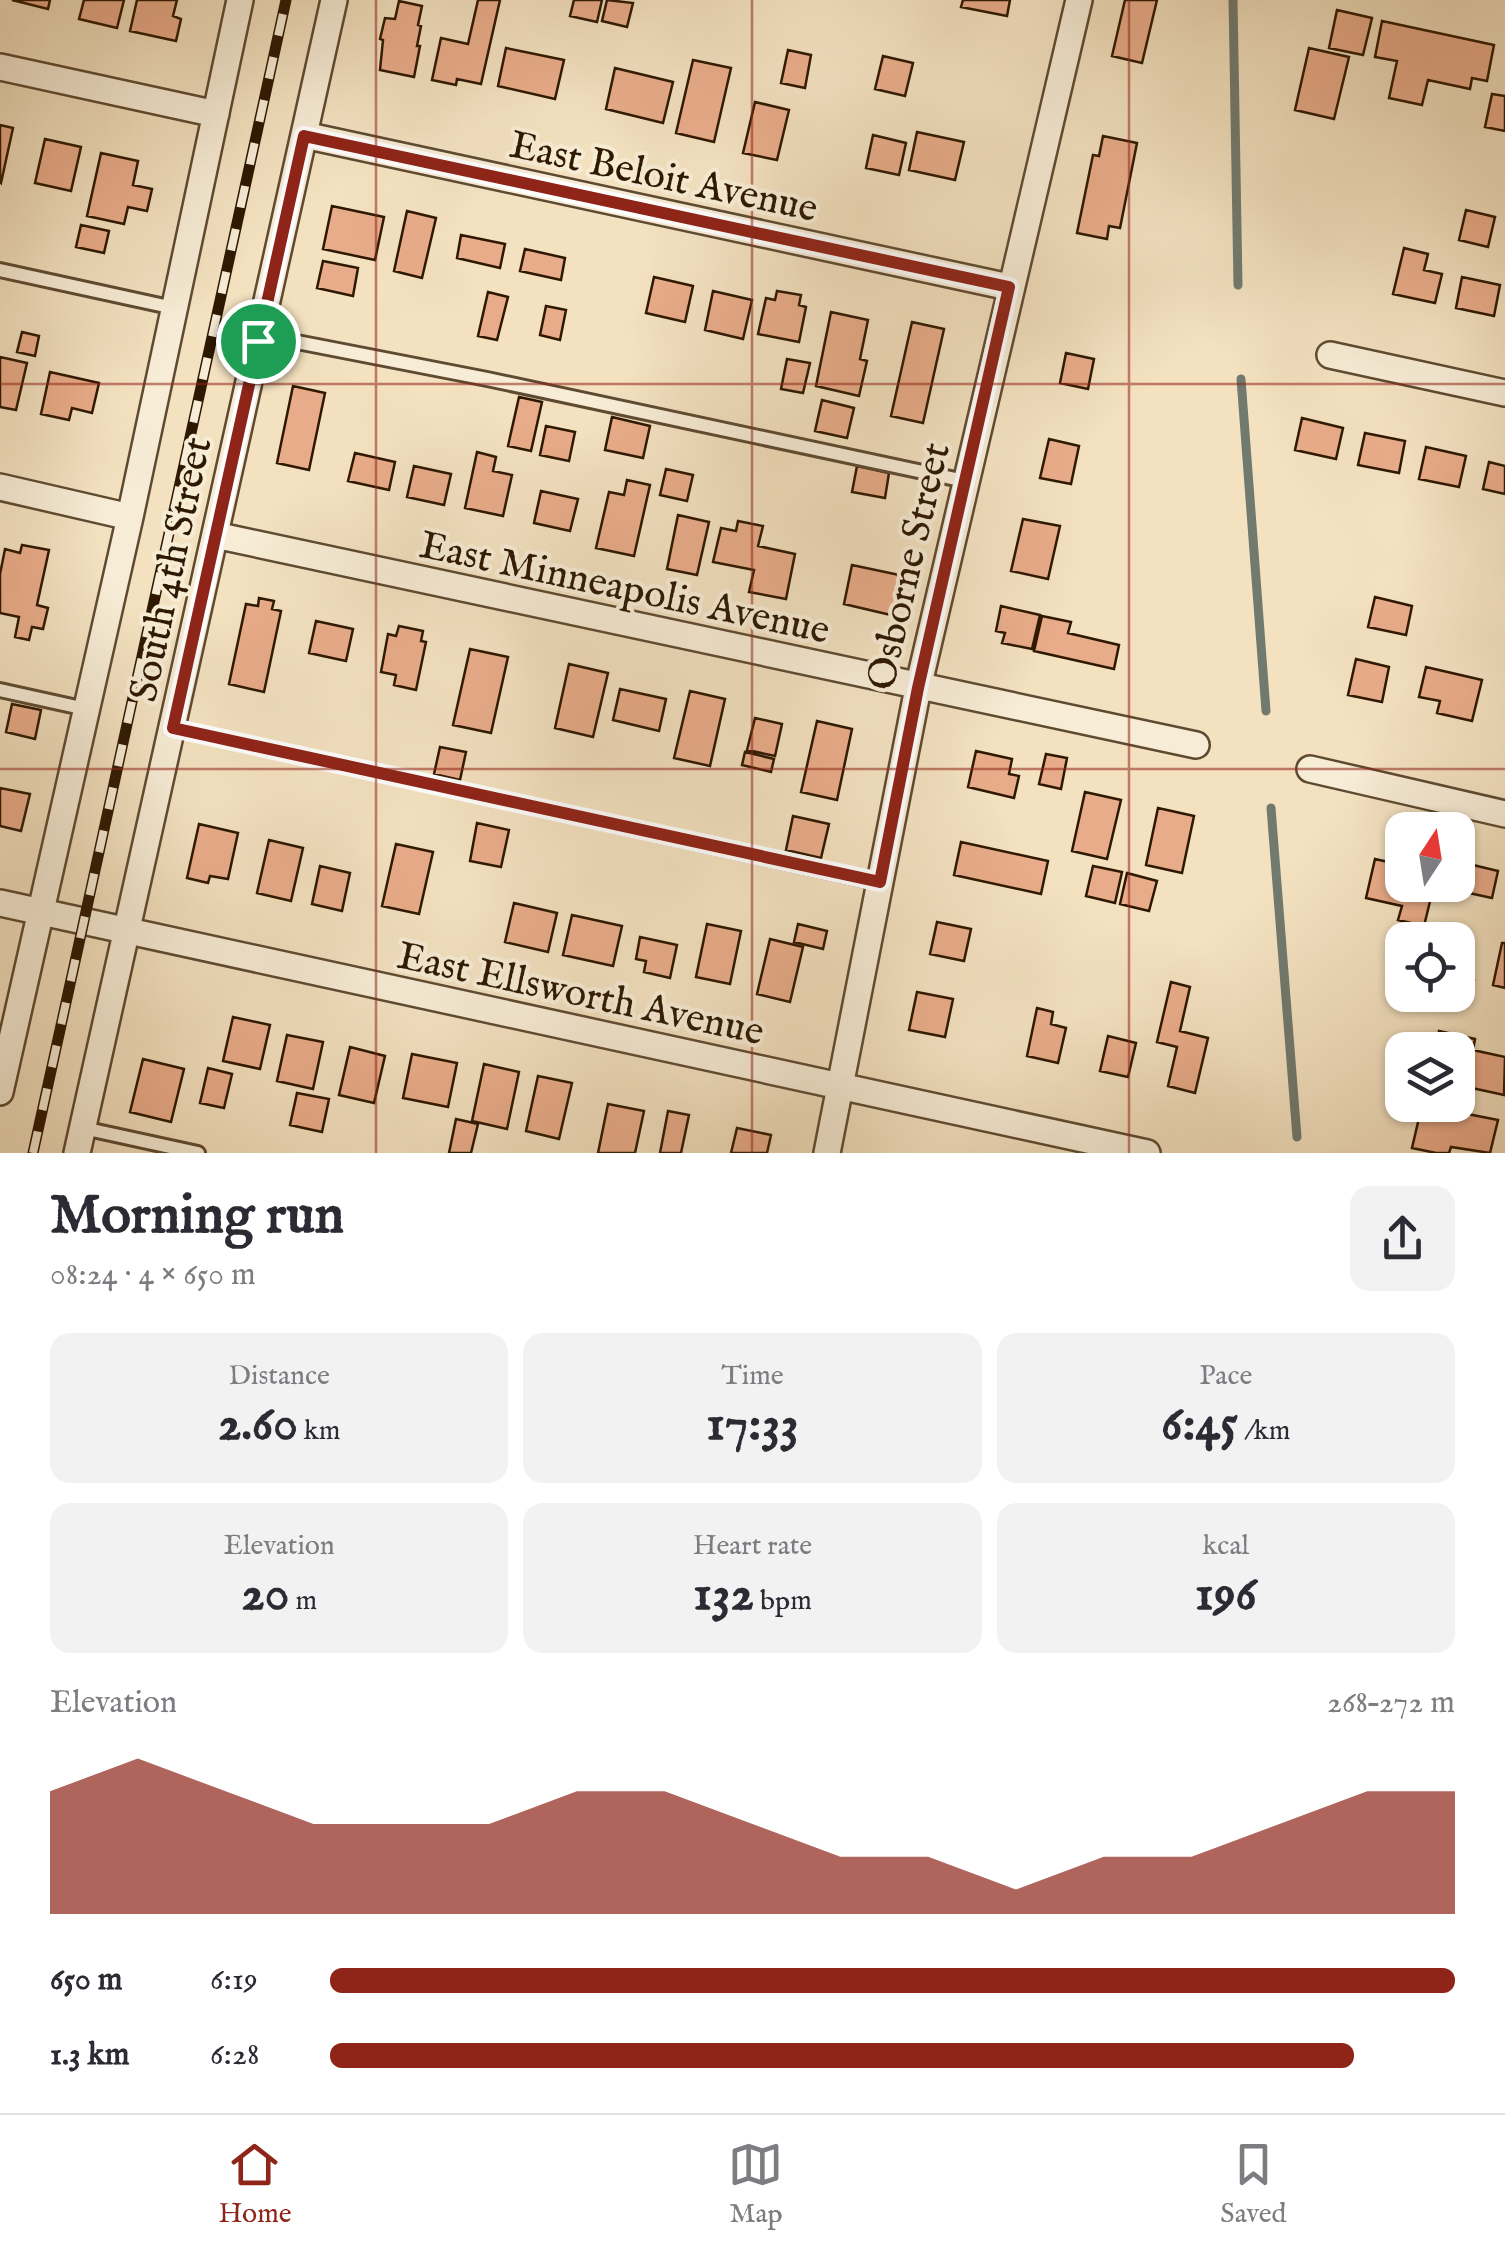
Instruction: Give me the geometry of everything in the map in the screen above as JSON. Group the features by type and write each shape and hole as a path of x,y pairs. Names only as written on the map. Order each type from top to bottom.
{"street":[{"name":"South 4th Street","path":"0,1092 130,516 240,0"},
{"name":"South 4th Street","path":"80,1140 334,0"},
{"name":"Osborne Street","path":"827,1153 918,688 1078,0"},
{"path":"0,67 216,114"},
{"name":"East Beloit Avenue","path":"304,136 1009,287"},
{"path":"1330,356 1505,394"},
{"path":"0,488 130,516"},
{"name":"East Minneapolis Avenue","path":"215,535 1196,746"},
{"path":"1310,769 1505,814"},
{"name":"East Ellsworth Avenue","path":"0,903 1146,1153"}],"lane":[{"path":"0,270 174,308"},
{"path":"258,341 296,342 487,380 965,482"},
{"path":"0,690 86,709"},
{"path":"173,728 880,882"},
{"path":"80,1140 198,1153"}],"building":[{"path":"12,0 50,0 48,9"},
{"path":"84,0 124,0 117,28 79,19"},
{"path":"137,0 177,0 173,16 181,19 176,41 130,31"},
{"path":"478,0 500,0 481,84 457,79 456,85 432,80 441,38 468,44"},
{"path":"574,0 602,0 597,22 570,16"},
{"path":"607,0 633,3 627,27 602,21"},
{"path":"963,0 1010,0 1007,16 961,7"},
{"path":"1125,0 1157,0 1142,63 1112,56"},
{"path":"399,1 422,6 414,77 380,70 385,18 395,19"},
{"path":"1337,10 1372,18 1363,55 1329,48"},
{"path":"1382,21 1494,45 1487,81 1472,78 1470,89 1428,80 1422,105 1389,98 1397,61 1375,57"},
{"path":"506,48 564,60 555,99 498,86"},
{"path":"1309,48 1349,57 1334,119 1295,110"},
{"path":"788,50 811,55 805,88 781,83"},
{"path":"883,56 913,63 905,96 875,89"},
{"path":"693,60 731,68 714,142 676,133"},
{"path":"615,68 673,82 663,123 606,109"},
{"path":"1492,94 1505,96 1505,131 1485,127"},
{"path":"755,102 789,110 777,160 743,153"},
{"path":"0,125 13,128 1,183 0,182"},
{"path":"917,132 964,142 955,180 909,170"},
{"path":"873,135 906,143 899,175 866,168"},
{"path":"1103,136 1137,143 1120,228 1109,226 1107,239 1077,233 1093,155 1099,156"},
{"path":"45,139 81,147 71,191 35,183"},
{"path":"101,153 138,161 133,185 152,189 147,211 128,207 124,224 87,216"},
{"path":"332,206 384,217 375,260 323,249"},
{"path":"1466,210 1495,217 1488,247 1459,240"},
{"path":"407,211 436,218 422,278 394,271"},
{"path":"81,225 109,231 104,253 76,247"},
{"path":"461,235 505,244 500,268 457,258"},
{"path":"1404,248 1428,254 1424,270 1442,274 1435,303 1393,294"},
{"path":"525,249 565,258 561,280 520,271"},
{"path":"323,261 358,268 353,296 317,288"},
{"path":"654,277 693,286 685,322 646,313"},
{"path":"1462,277 1500,285 1494,316 1456,308"},
{"path":"713,291 752,300 743,339 705,330"},
{"path":"777,291 801,295 799,305 806,307 799,342 758,334 766,298 775,300"},
{"path":"488,292 508,297 497,340 478,336"},
{"path":"546,306 566,310 560,340 540,335"},
{"path":"831,312 868,320 860,359 867,361 859,396 816,386"},
{"path":"912,322 944,329 923,423 891,416"},
{"path":"22,332 39,336 35,356 17,352"},
{"path":"1066,353 1094,359 1088,389 1060,383"},
{"path":"0,357 27,363 16,410 0,407"},
{"path":"787,359 810,363 803,393 781,389"},
{"path":"50,372 99,383 92,413 72,408 69,420 41,414"},
{"path":"293,386 325,393 309,470 277,463"},
{"path":"519,397 542,402 531,451 508,446"},
{"path":"822,400 854,408 847,438 815,431"},
{"path":"612,417 650,426 643,458 605,450"},
{"path":"1302,418 1343,428 1336,459 1295,450"},
{"path":"546,426 575,432 569,461 540,455"},
{"path":"1365,433 1405,441 1399,473 1358,465"},
{"path":"1049,439 1079,446 1071,484 1040,478"},
{"path":"1426,447 1466,456 1459,487 1419,479"},
{"path":"477,452 496,457 493,471 512,475 503,516 465,508"},
{"path":"355,453 395,462 389,490 348,481"},
{"path":"1489,462 1505,466 1505,494 1483,489"},
{"path":"414,466 451,474 444,505 407,497"},
{"path":"857,466 889,473 885,498 852,492"},
{"path":"666,469 693,475 687,501 660,495"},
{"path":"627,480 650,485 634,556 596,548 609,492 624,495"},
{"path":"541,491 578,499 570,531 534,523"},
{"path":"678,515 709,522 697,575 667,569"},
{"path":"1023,519 1060,526 1048,579 1011,571"},
{"path":"738,521 763,526 758,546 795,554 786,599 749,592 754,570 713,562 721,528 736,531"},
{"path":"22,545 49,550 37,605 48,608 43,629 32,627 29,640 15,637 19,617 0,613 0,574 5,549 20,553"},
{"path":"852,565 904,576 895,616 844,604"},
{"path":"1375,597 1412,606 1406,635 1368,627"},
{"path":"259,598 274,601 272,609 281,611 264,692 229,684 246,604 258,606"},
{"path":"1001,606 1040,615 1032,649 1002,643 1005,633 996,631"},
{"path":"1042,616 1071,622 1068,633 1119,645 1114,669 1034,651"},
{"path":"316,621 353,629 346,661 309,653"},
{"path":"399,626 423,631 421,641 426,642 416,690 394,685 396,675 381,672 388,634 396,636"},
{"path":"470,649 508,657 491,733 453,725"},
{"path":"1356,659 1389,667 1382,702 1348,695"},
{"path":"569,664 608,673 593,737 555,728"},
{"path":"1426,667 1482,680 1472,721 1437,713 1440,701 1419,697"},
{"path":"620,689 666,699 659,731 613,720"},
{"path":"690,691 725,699 710,766 674,758"},
{"path":"12,704 41,710 35,739 6,732"},
{"path":"755,718 782,724 775,756 747,750"},
{"path":"817,721 852,729 837,800 801,792"},
{"path":"440,747 466,752 460,780 434,774"},
{"path":"976,751 1012,759 1009,774 1019,776 1014,798 968,787"},
{"path":"745,752 774,759 771,772 742,765"},
{"path":"1046,754 1067,758 1061,789 1039,784"},
{"path":"0,788 30,794 21,831 0,826"},
{"path":"1085,792 1121,800 1107,859 1072,851"},
{"path":"1158,808 1194,816 1182,873 1146,865"},
{"path":"793,816 829,824 821,858 786,850"},
{"path":"477,823 509,830 501,867 470,861"},
{"path":"199,824 238,833 228,879 210,876 208,883 187,878"},
{"path":"269,840 303,848 291,901 257,893"},
{"path":"961,842 1048,861 1041,894 954,875"},
{"path":"396,844 433,852 419,914 382,906"},
{"path":"1375,859 1385,861 1385,902 1430,902 1425,922 1407,922 1398,920 1402,906 1366,898"},
{"path":"1475,865 1498,871 1492,898 1475,894"},
{"path":"320,866 350,873 342,911 312,904"},
{"path":"1093,866 1122,872 1115,903 1086,896"},
{"path":"1127,873 1157,881 1149,911 1120,904"},
{"path":"514,903 557,913 548,952 505,942"},
{"path":"572,915 622,926 613,966 563,955"},
{"path":"937,922 971,929 964,961 930,954"},
{"path":"707,924 741,931 730,984 696,977"},
{"path":"798,924 827,931 823,949 794,942"},
{"path":"640,937 677,945 670,978 644,972 646,961 636,959"},
{"path":"770,939 803,947 790,1002 757,994"},
{"path":"1505,943 1505,988 1493,985"},
{"path":"1171,982 1190,987 1180,1031 1208,1038 1195,1093 1168,1086 1177,1047 1157,1042"},
{"path":"917,992 953,999 945,1037 909,1030"},
{"path":"1037,1008 1053,1012 1051,1024 1066,1028 1058,1063 1027,1056"},
{"path":"233,1017 270,1025 260,1069 223,1061"},
{"path":"287,1035 323,1042 313,1089 277,1081"},
{"path":"1108,1036 1136,1043 1128,1077 1100,1071"},
{"path":"350,1047 385,1056 374,1103 339,1095"},
{"path":"1475,1050 1505,1057 1504,1095 1475,1089"},
{"path":"412,1054 457,1063 448,1107 403,1098"},
{"path":"143,1059 184,1069 171,1122 130,1112"},
{"path":"484,1064 519,1072 507,1129 472,1121"},
{"path":"208,1068 232,1074 224,1108 200,1103"},
{"path":"538,1076 572,1083 559,1139 526,1131"},
{"path":"297,1093 329,1099 322,1132 290,1125"},
{"path":"608,1104 644,1111 635,1153 598,1153"},
{"path":"668,1111 689,1115 681,1153 660,1153"},
{"path":"1475,1115 1498,1120 1490,1153 1451,1147 1449,1153 1412,1148 1418,1122 1475,1122"},
{"path":"456,1119 478,1124 471,1153 449,1153"},
{"path":"737,1128 771,1135 767,1153 731,1153"}],"waterway":[{"path":"1233,0 1238,285"},
{"path":"1241,379 1266,711"},
{"path":"1271,808 1297,1137"}],"railway":[{"path":"33,1153 286,0"}],"route":[{"path":"304,136 1009,287 918,688 880,882 173,728 258,341 304,136"}]}
